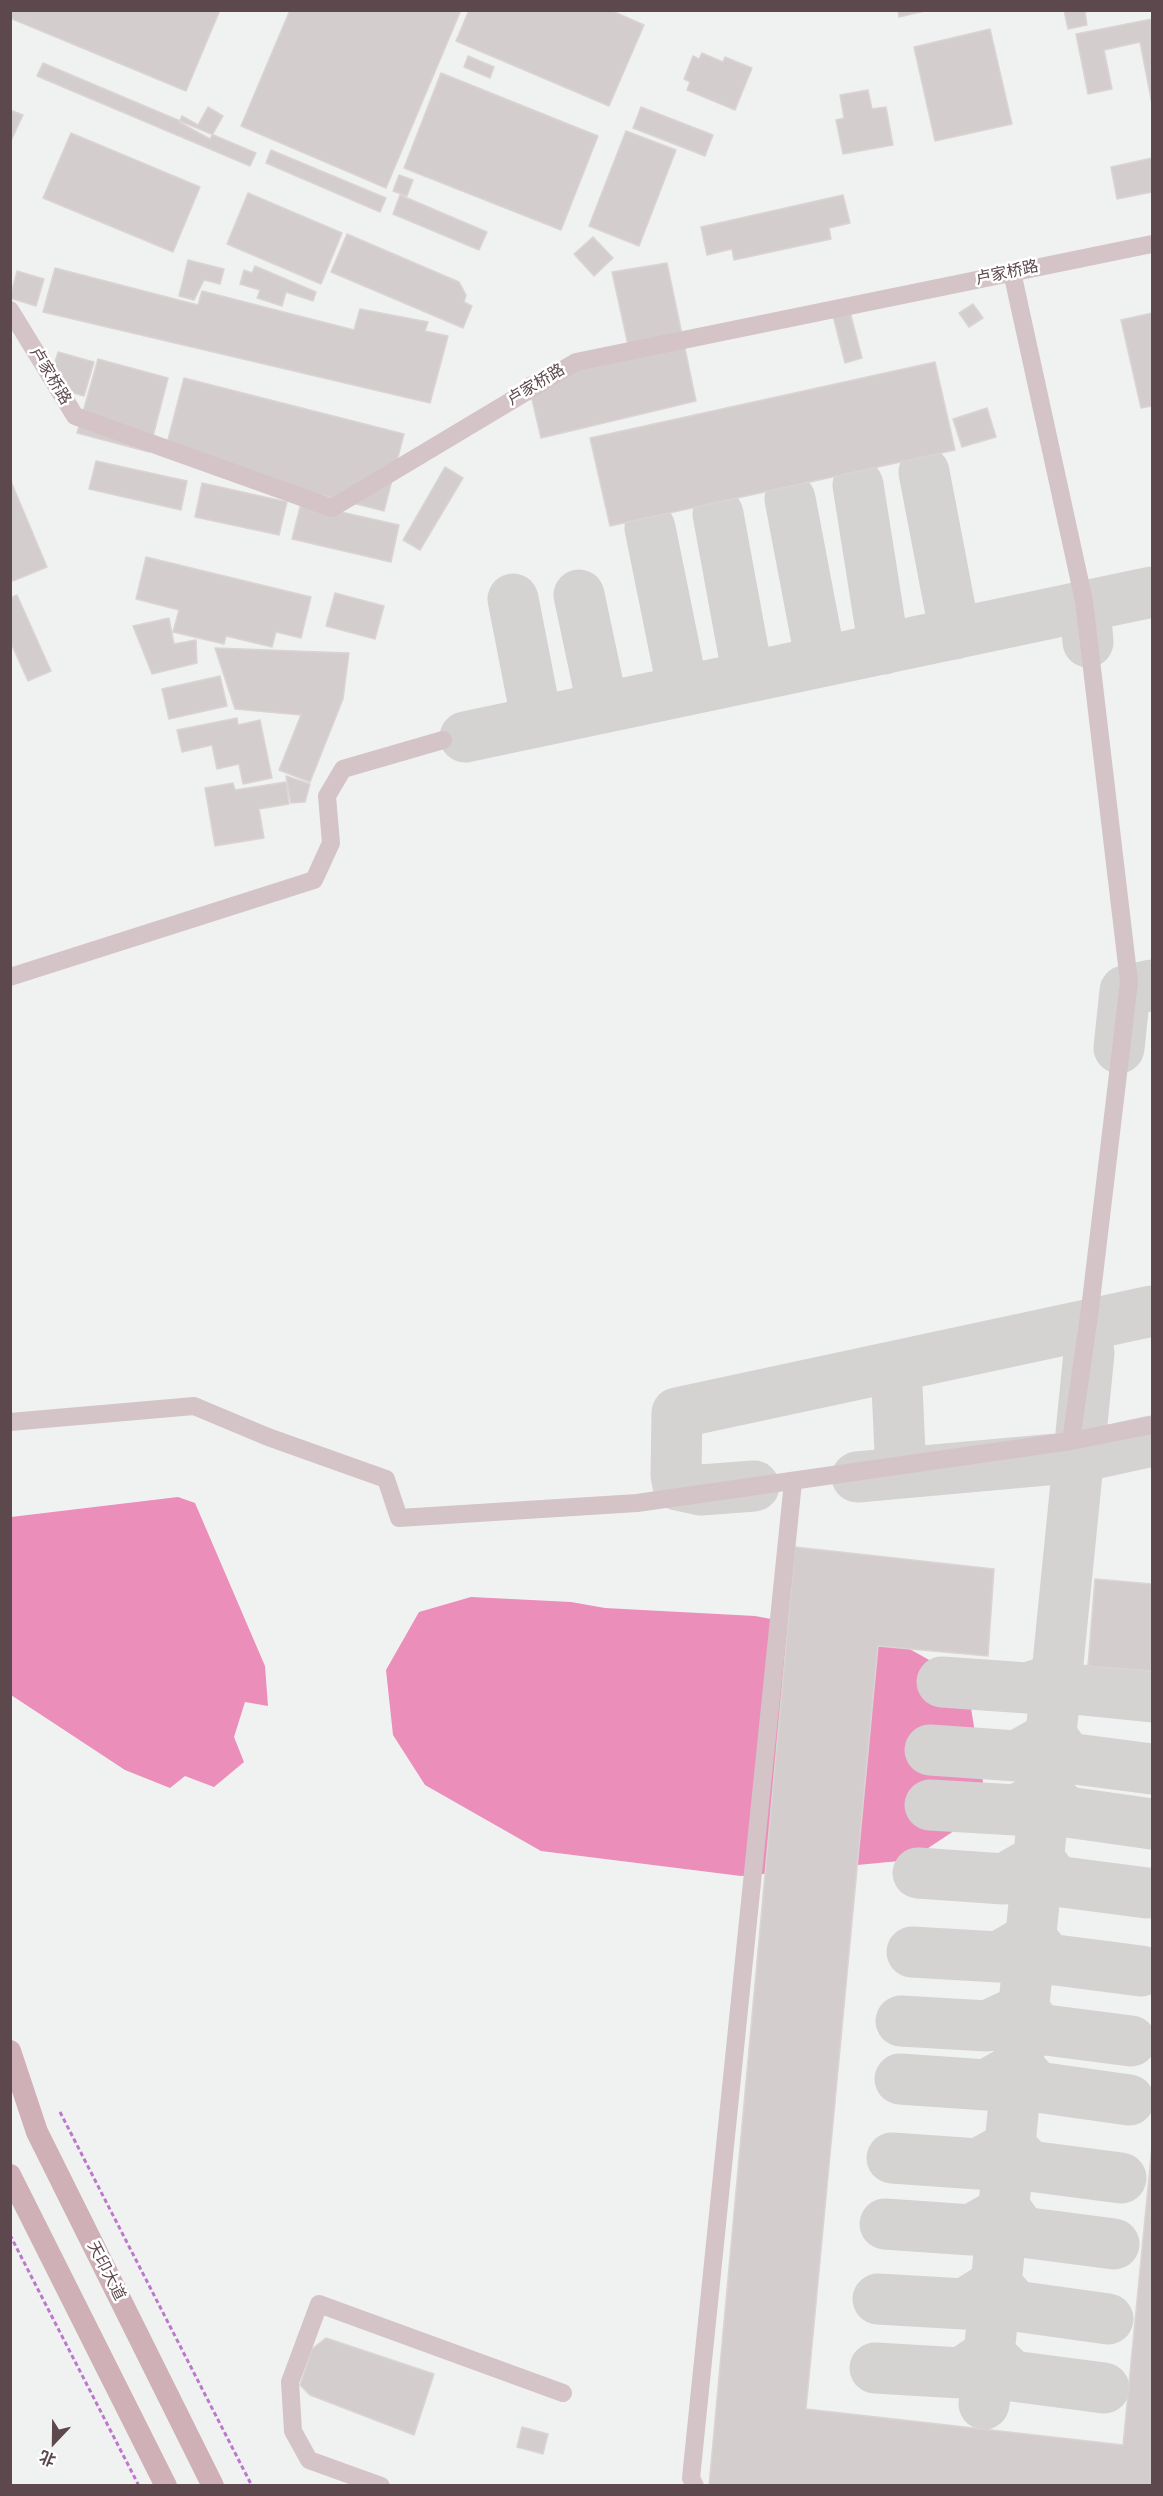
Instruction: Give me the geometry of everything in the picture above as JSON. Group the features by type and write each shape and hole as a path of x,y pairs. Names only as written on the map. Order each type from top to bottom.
{"main road":[{"name":"天印大道","path":"10,2051 37,2132 213,2486"},
{"path":"10,2175 166,2486"}],"street":[{"name":"卢家桥路","path":"10,310 75,416 332,508 576,362 1152,243"},
{"path":"1012,272 1084,600 1129,982 1071,1442"},
{"path":"10,976 314,880 331,843 327,796 343,769 443,740"},
{"path":"10,1422 194,1406 268,1437 386,1479 399,1518 637,1503 1071,1442 1152,1425"},
{"path":"695,2486 691,2478 793,1482"},
{"path":"381,2486 309,2460 293,2431 290,2382 319,2304 563,2393"}],"path":[{"path":"60,2112 252,2486"},
{"path":"10,2235 139,2486"}],"shaded area":[{"path":"178,1497 195,1503 265,1666 268,1706 245,1702 234,1737 244,1762 214,1787 185,1776 170,1788 125,1770 11,1695 11,1517"},
{"path":"471,1597 571,1602 605,1608 755,1616 899,1643 954,1674 971,1708 983,1782 966,1823 910,1860 741,1876 541,1851 425,1785 393,1735 386,1670 419,1612"}],"building":[{"path":"10,10 220,10 186,91 10,18"},
{"path":"290,10 461,10 386,188 241,126"},
{"path":"469,10 610,10 644,25 609,106 456,41"},
{"path":"898,10 929,10 899,17"},
{"path":"1064,10 1094,10 1085,12 1087,25 1068,29"},
{"path":"1152,19 1152,104 1140,42 1104,50 1112,89 1088,94 1076,34"},
{"path":"990,29 1012,124 935,141 914,47"},
{"path":"702,53 723,62 725,57 752,68 735,110 687,90 690,82 684,79 693,56 699,59"},
{"path":"468,56 494,67 490,78 464,67"},
{"path":"43,63 256,153 250,166 37,76"},
{"path":"441,73 598,136 561,230 404,168"},
{"path":"868,90 872,109 886,107 893,145 843,154 836,120 844,118 840,95"},
{"path":"208,107 223,116 210,139 179,122 182,116 198,125"},
{"path":"641,107 713,135 705,156 633,128"},
{"path":"10,110 23,115 10,143"},
{"path":"626,131 676,150 639,246 589,226"},
{"path":"71,133 200,187 173,252 43,198"},
{"path":"271,150 386,198 380,212 266,163"},
{"path":"1152,158 1152,192 1117,199 1111,167"},
{"path":"399,175 413,180 407,196 393,191"},
{"path":"248,193 342,233 321,284 227,244"},
{"path":"400,195 487,232 479,250 393,214"},
{"path":"843,195 850,223 829,228 831,239 734,260 732,249 707,255 701,227"},
{"path":"347,234 459,282 466,295 464,302 472,306 463,328 331,272"},
{"path":"593,237 613,258 594,276 574,254"},
{"path":"188,260 224,269 220,284 204,280 194,300 179,296"},
{"path":"667,263 696,401 541,438 527,378 630,354 612,272"},
{"path":"255,266 316,292 313,301 286,292 282,306 257,298 260,290 240,284 244,270 252,273"},
{"path":"55,268 198,305 202,291 354,330 360,309 428,322 425,331 448,336 430,403 43,312"},
{"path":"17,271 44,279 36,306 10,298"},
{"path":"848,304 862,358 845,363 831,308"},
{"path":"973,304 983,318 969,327 959,313"},
{"path":"1152,313 1152,406 1141,408 1121,320"},
{"path":"58,352 94,362 84,396 56,388 51,376"},
{"path":"98,359 168,378 149,452 77,433"},
{"path":"935,362 955,450 610,526 590,438"},
{"path":"184,378 404,434 384,511 164,455"},
{"path":"987,408 996,437 962,447 953,419"},
{"path":"96,461 187,481 181,510 89,489"},
{"path":"445,467 463,478 420,550 403,540"},
{"path":"10,479 47,567 13,581 10,575"},
{"path":"202,483 287,502 279,535 195,517"},
{"path":"301,503 399,525 391,562 292,539"},
{"path":"146,557 311,597 301,638 276,632 272,647 226,636 224,644 173,632 179,610 136,599"},
{"path":"335,593 384,606 375,639 326,626"},
{"path":"17,595 51,671 28,681 10,641 10,598"},
{"path":"169,618 174,644 196,640 197,663 152,674 133,626"},
{"path":"215,648 349,653 343,699 310,782 279,770 301,715 235,709"},
{"path":"220,676 227,706 169,719 162,689"},
{"path":"237,718 238,725 260,720 272,778 243,784 239,764 217,769 212,745 182,752 177,730"},
{"path":"286,776 310,784 305,802 291,803"},
{"path":"286,782 289,804 259,809 264,838 215,846 205,788 233,783 235,790"},
{"path":"795,1547 994,1569 988,1656 878,1646 806,2409 1123,2445 1152,2146 1152,2486 709,2486"},
{"path":"1095,1579 1152,1584 1152,1671 1088,1666"},
{"path":"326,2338 434,2374 414,2435 310,2395 300,2385 312,2349"},
{"path":"522,2427 548,2434 543,2454 517,2447"}],"taxiway":[{"path":"924,472 955,634"},
{"path":"858,485 884,649"},
{"path":"790,499 821,662"},
{"path":"718,514 748,677"},
{"path":"650,528 683,691"},
{"path":"1088,642 1085,606 1152,592"},
{"path":"579,595 603,708"},
{"path":"513,599 537,722"},
{"path":"465,737 1085,606"},
{"path":"1119,1048 1125,991 1152,985"},
{"path":"754,1486 701,1490 678,1485 676,1475 677,1413 1152,1311"},
{"path":"984,2404 1089,1353"},
{"path":"896,1366 901,1473"},
{"path":"857,1477 1079,1457 1152,1441"},
{"path":"942,1682 1027,1688 1058,1678 1073,1689 1152,1697"},
{"path":"930,1750 1017,1756 1052,1736 1067,1758 1152,1769"},
{"path":"930,1805 1016,1810 1046,1794 1067,1812 1152,1824"},
{"path":"918,1873 1004,1879 1039,1859 1055,1881 1147,1893"},
{"path":"912,1952 998,1957 1031,1938 1048,1959 1141,1971"},
{"path":"901,2021 987,2026 1024,2009 1038,2029 1131,2041"},
{"path":"900,2079 986,2085 1018,2067 1037,2087 1129,2100"},
{"path":"892,2158 978,2164 1010,2146 1029,2166 1121,2178"},
{"path":"885,2224 971,2230 1006,2210 1022,2232 1114,2244"},
{"path":"878,2299 964,2304 996,2284 1015,2306 1108,2319"},
{"path":"875,2368 961,2373 989,2354 1012,2376 1104,2388"}]}
